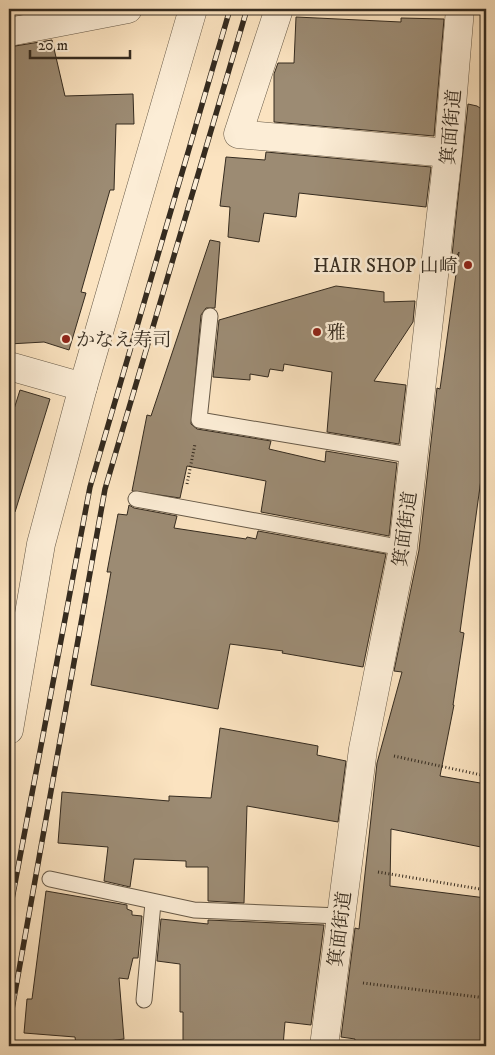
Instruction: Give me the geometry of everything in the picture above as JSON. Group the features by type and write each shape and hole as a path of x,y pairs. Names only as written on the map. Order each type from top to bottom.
{"street":[{"path":"9,32 128,9"},
{"path":"9,730 41,544 83,386 193,9"},
{"path":"279,9 238,134 448,153"},
{"name":"箕面街道","path":"324,1046 363,749 403,548 415,456 448,153 459,9"},
{"path":"9,366 83,386"}],"lane":[{"path":"210,316 199,420 415,456"},
{"path":"136,498 403,548"},
{"path":"50,879 153,903 194,910 340,916"},
{"path":"144,1000 153,903"}],"path":[{"path":"183,507 199,420"},
{"path":"363,749 486,776"},
{"path":"347,867 486,890"},
{"path":"332,979 486,998"}],"building":[{"path":"296,17 401,22 401,18 444,19 434,136 274,122 274,74 278,63 294,63"},
{"path":"52,40 65,96 133,94 134,124 116,124 114,190 110,190 81,292 86,293 69,350 44,342 9,344 9,47"},
{"path":"468,104 477,106 486,112 486,443 460,632 464,633 454,705 440,776 486,784 486,848 391,829 390,886 486,898 486,1046 354,1046 355,1039 341,1037 355,928 359,929 377,763 402,672 394,671 419,550 437,388 440,389 459,252 451,265"},
{"path":"266,152 431,167 426,207 299,193 296,217 264,213 259,242 228,237 230,207 220,206 226,157 265,160"},
{"path":"210,240 220,242 215,308 206,308 201,315 191,424 197,429 271,441 269,449 325,462 326,451 397,463 389,536 261,512 266,481 187,466 180,498 132,491 147,415 151,416"},
{"path":"336,286 384,292 384,302 415,301 413,322 374,381 406,385 399,444 327,432 332,372 284,364 283,371 270,369 268,377 250,374 250,380 213,377 219,320"},
{"path":"20,390 50,399 15,512 9,512 9,425"},
{"path":"129,505 134,508 177,516 174,528 246,539 247,537 256,539 258,531 386,554 363,667 282,653 283,651 230,644 218,709 91,685 111,572 107,572 118,514 127,515"},
{"path":"220,728 318,746 317,755 346,761 338,822 247,806 244,903 208,901 208,867 186,867 186,861 134,859 130,887 104,881 108,847 58,843 62,792 169,801 169,796 211,798"},
{"path":"46,891 127,905 127,909 132,911 132,915 142,916 138,958 133,958 128,979 119,978 124,1039 76,1045 75,1037 24,1033 27,999 32,999"},
{"path":"161,919 208,924 208,920 324,925 311,1025 285,1022 283,1046 183,1046 183,1012 180,1012 180,964 157,961"}],"railway":[{"path":"9,915 90,487 230,9"},
{"path":"9,1026 105,489 247,9"}],"place":[{"name":"HAIR SHOP 山崎","path":"468,265"},
{"name":"雅","path":"317,332"},
{"name":"かなえ寿司","path":"66,339"}]}
